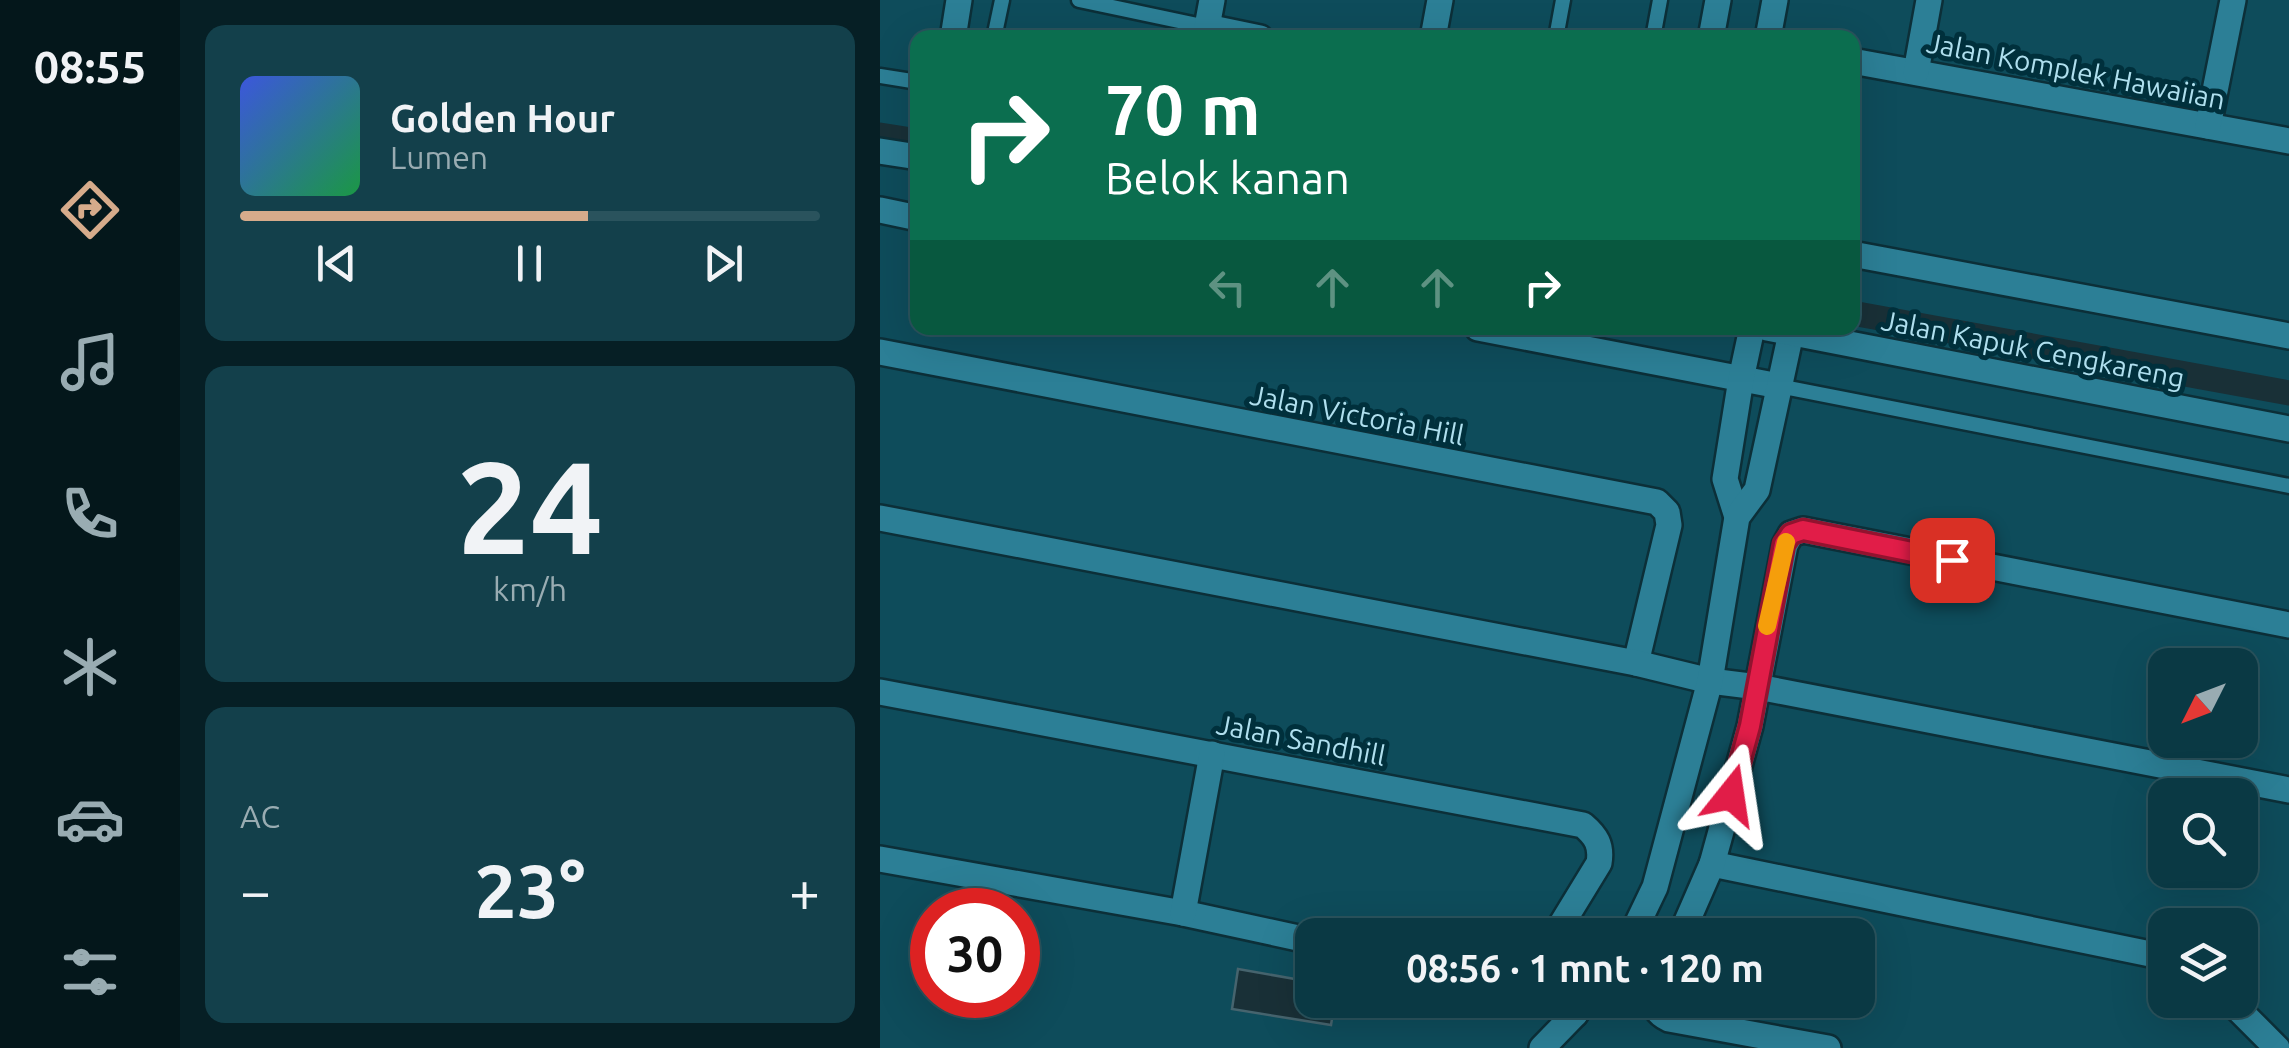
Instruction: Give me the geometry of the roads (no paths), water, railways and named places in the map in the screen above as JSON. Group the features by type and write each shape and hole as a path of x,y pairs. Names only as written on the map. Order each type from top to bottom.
{"street":[{"path":"953,30 959,0"},
{"path":"1212,0 1207,27 1221,30"},
{"path":"1434,30 1440,0"},
{"path":"1712,30 1718,0"},
{"path":"1769,30 1775,0"},
{"path":"1916,72 1929,0"},
{"path":"2208,126 2233,0"},
{"name":"Jalan Komplek Hawaiian","path":"1860,63 2289,141"},
{"path":"880,151 910,156"},
{"path":"880,210 910,216"},
{"path":"1860,256 2289,336"},
{"path":"1514,335 1779,386"},
{"path":"1737,518 1725,479 1750,335"},
{"path":"1640,918 1655,887 1710,681 1737,518 1756,490 1779,386 1779,335"},
{"name":"Jalan Kapuk Cengkareng","path":"1804,335 2289,430"},
{"name":"Jalan Victoria Hill","path":"880,352 1658,502 1667,512 1669,524 1636,664"},
{"path":"880,518 2289,790"},
{"path":"1689,918 1712,864 1750,726 1784,544 1791,534 1803,530 2289,625"},
{"name":"Jalan Sandhill","path":"880,692 1583,825 1598,842 1601,852 1565,918"},
{"path":"1184,912 1212,754"},
{"path":"2262,785 2289,812"},
{"path":"880,859 1184,912 1295,937"},
{"path":"1712,864 2148,954"},
{"path":"1542,1048 1570,1018"},
{"path":"1668,1018 1828,1048"},
{"path":"2247,1018 2277,1048"}],"lane":[{"path":"996,30 1002,0"},
{"path":"1079,0 1207,27"},
{"path":"1557,30 1563,0"},
{"path":"1654,30 1660,0"},
{"path":"880,76 910,81"},
{"path":"1779,386 2289,486"}],"water":[{"path":"1238,969 1295,979 1295,1018 1332,1018 1331,1025 1232,1009"}],"waterway":[{"path":"880,135 910,140"},
{"path":"1860,314 2289,393"}]}
